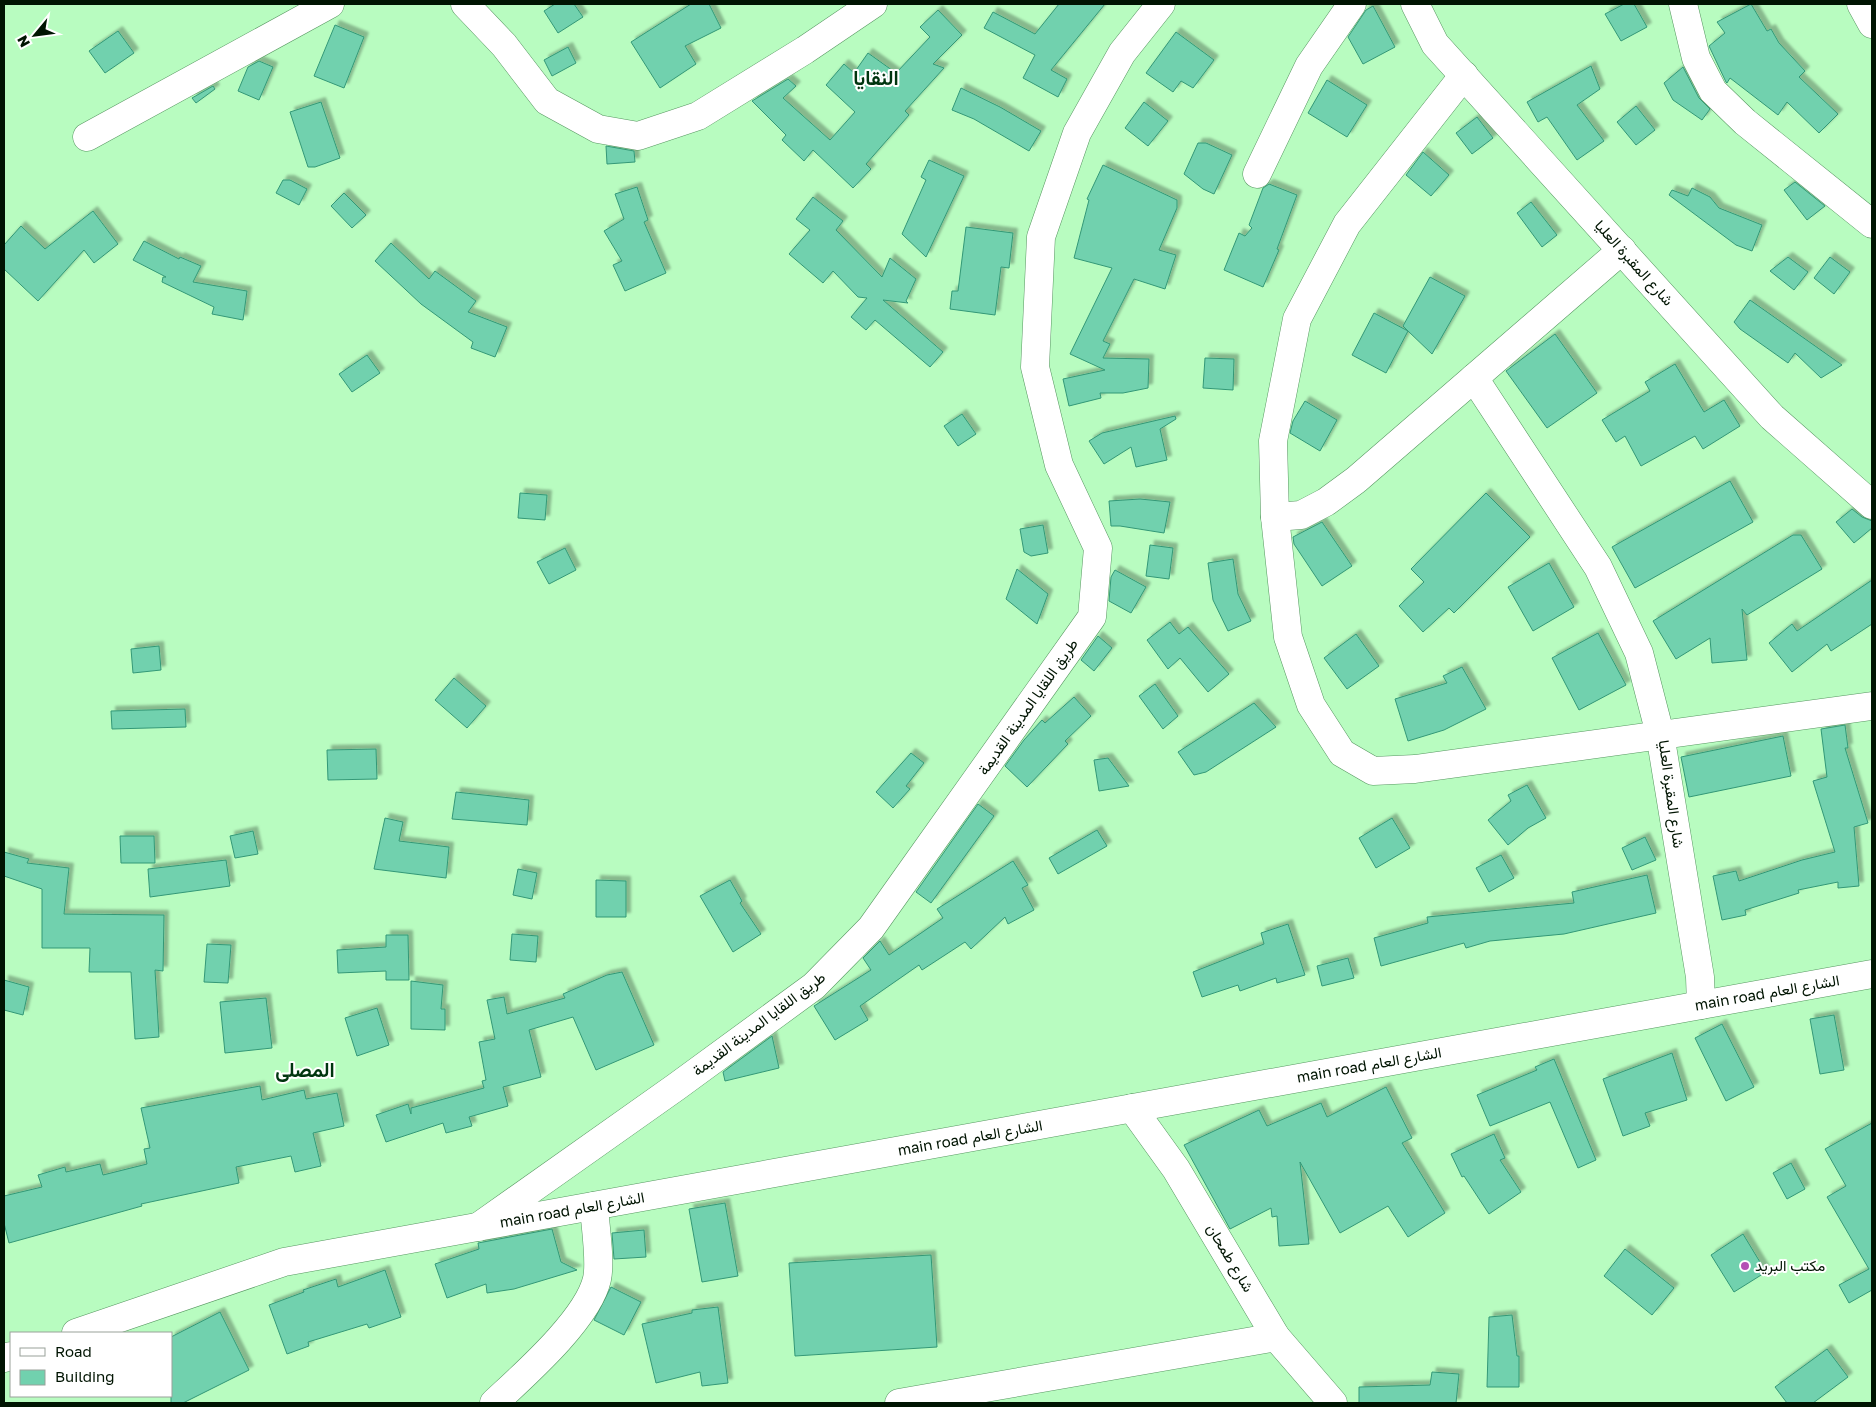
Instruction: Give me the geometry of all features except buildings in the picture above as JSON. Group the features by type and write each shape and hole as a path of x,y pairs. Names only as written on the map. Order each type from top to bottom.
{"street":[{"path":"88,137 330,4"},
{"path":"465,4 504,45 547,101 598,130 638,136 698,116 805,50 873,4"},
{"name":"طريق اللقايا المدينة القديمة","path":"478,1227 676,1087 814,986 871,928 1092,616 1098,548 1059,465 1035,367 1041,238 1077,133 1122,53 1161,4"},
{"path":"1257,174 1309,66 1352,4"},
{"name":"شارع المقبرة العليا","path":"1415,4 1435,44 1772,417 1872,505"},
{"path":"1683,4 1696,58 1713,91 1745,122 1872,224"},
{"path":"1861,4 1872,24"},
{"path":"1464,75 1347,224 1297,319 1273,441 1275,517 1288,637 1311,705 1342,753 1373,771 1415,769 1660,734 1639,653 1598,566 1474,378"},
{"path":"1275,517 1300,515 1326,502 1356,480 1622,250"},
{"name":"شارع المقبرة العليا","path":"1701,1005 1700,977 1660,734 1872,706"},
{"name":"main road الشارع العام","path":"79,1332 284,1262 1872,974"},
{"name":"شارع طمحان","path":"1132,1108 1176,1169 1276,1337 1333,1403"},
{"path":"494,1403 534,1367 582,1311 597,1279 594,1206"},
{"path":"900,1403 1276,1337"}],"place":[{"name":"مكتب البريد","path":"1745,1266"}],"district":[{"name":"النقايا","path":"876,78"},
{"name":"المصلى","path":"305,1070"}]}
